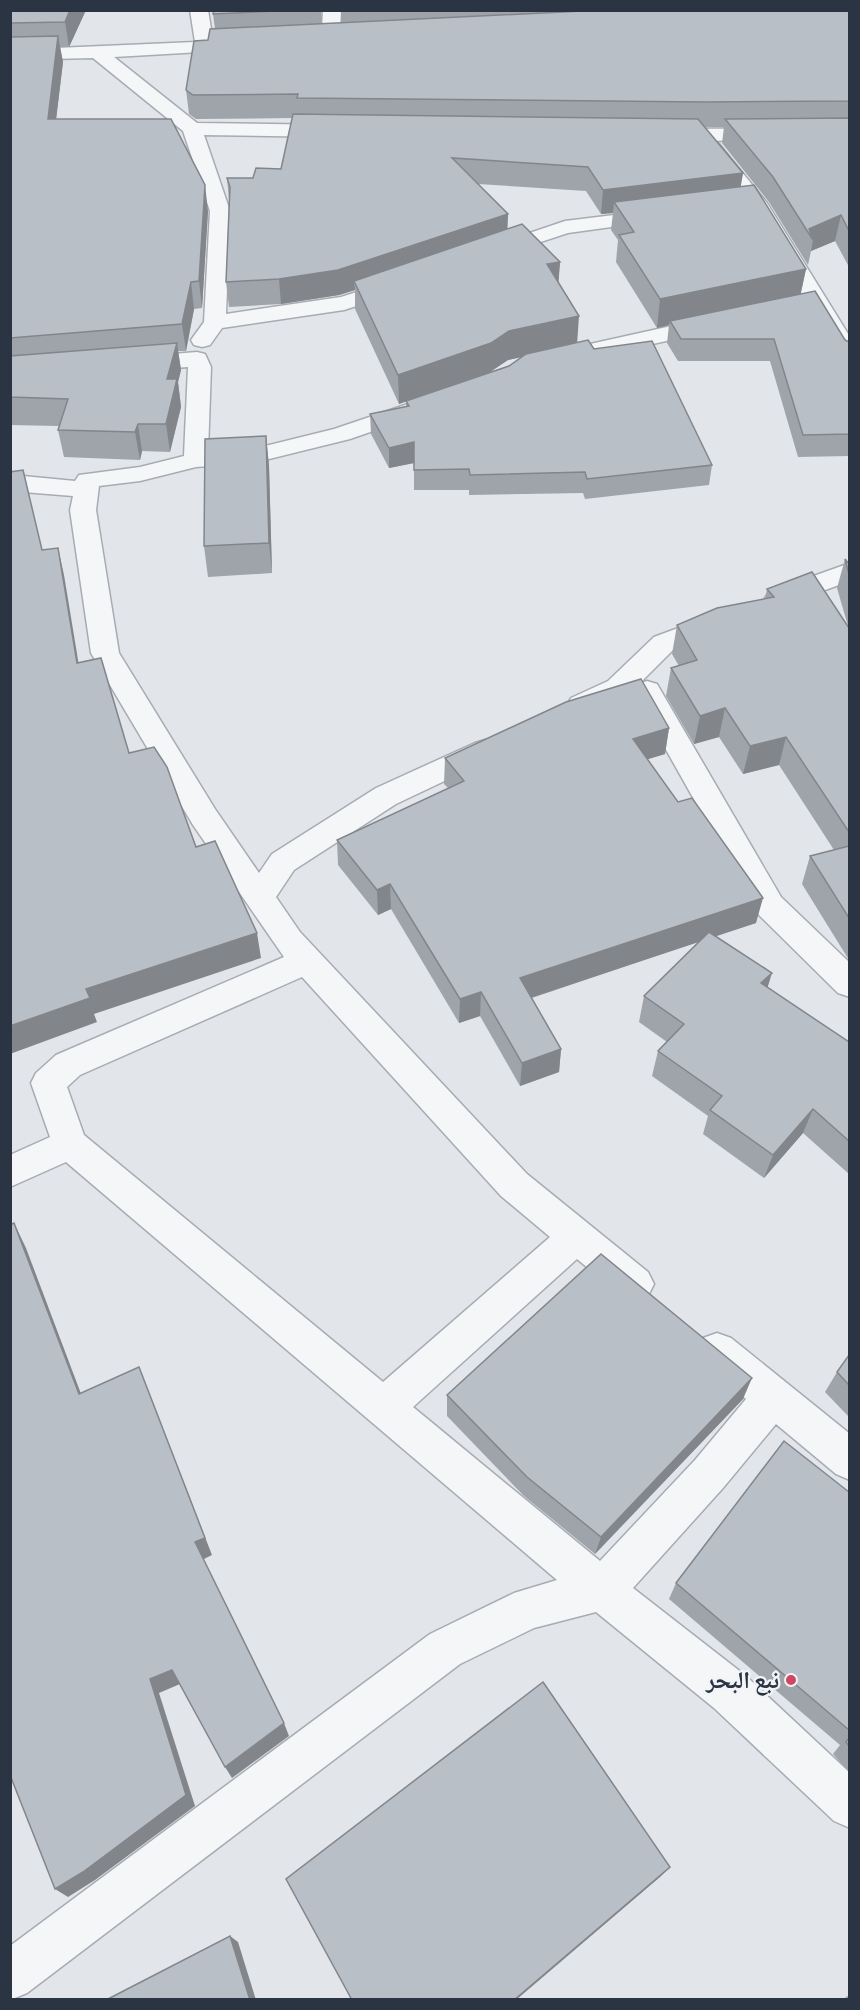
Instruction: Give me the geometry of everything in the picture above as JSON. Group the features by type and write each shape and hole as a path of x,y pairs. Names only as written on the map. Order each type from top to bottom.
{"street":[{"path":"199,10 205,47"},
{"path":"331,30 332,10"},
{"path":"312,41 348,40"},
{"path":"10,55 99,54 253,44"},
{"path":"99,54 192,129 220,211 215,322 194,351 200,367 196,460"},
{"path":"192,129 358,131"},
{"path":"642,134 849,134"},
{"path":"702,135 757,203 805,304 849,356"},
{"path":"735,206 757,203"},
{"path":"477,258 565,227 678,213"},
{"path":"215,322 344,303 421,277"},
{"path":"539,362 736,319"},
{"path":"114,366 197,359"},
{"path":"443,399 342,434 275,451 253,456 196,460 140,474 88,480 83,510 105,653 204,817 289,941 514,1185 657,1302"},
{"path":"10,487 23,484 86,490"},
{"path":"555,717 618,688 664,643 849,571"},
{"path":"635,671 770,906 849,984"},
{"path":"259,898 283,862 386,796 513,737"},
{"path":"307,961 68,1065 48,1083 70,1144 602,1590 730,1692 849,1805"},
{"path":"10,1172 70,1144"},
{"path":"385,1406 577,1236"},
{"path":"693,1331 849,1460"},
{"path":"10,1976 445,1649 529,1608 602,1590 709,1474 773,1397"}],"building":[{"path":"10,10 70,10 65,22 10,23"},
{"path":"214,10 296,10 213,14"},
{"path":"604,10 849,10 849,101 297,98 298,94 193,95 186,90 194,41 208,40 210,29"},
{"path":"58,36 48,119 171,119 205,185 199,281 191,282 182,324 10,338 10,37"},
{"path":"293,114 698,119 743,173 603,190 588,167 452,158 508,214 338,270 279,279 226,282 230,187 227,178 253,178 256,168 281,169"},
{"path":"849,118 849,231 841,215 809,229 813,240 773,177 725,119"},
{"path":"754,185 806,269 660,299 619,235 634,232 614,202"},
{"path":"522,224 560,262 547,264 579,316 509,331 491,343 398,375 354,281"},
{"path":"815,291 845,340 849,342 849,434 803,435 774,339 681,339 670,321"},
{"path":"588,340 594,349 652,341 712,465 587,479 585,472 470,475 469,469 414,470 414,442 389,448 370,414 409,406 406,401 509,366 526,354"},
{"path":"177,343 167,379 177,379 166,424 138,424 135,432 58,430 68,399 10,397 10,356"},
{"path":"266,436 269,543 204,546 205,439"},
{"path":"23,470 42,550 58,548 77,663 101,658 129,753 154,747 167,767 196,847 215,841 257,933 86,989 90,998 10,1026 10,472"},
{"path":"812,572 849,628 849,832 786,737 750,746 725,708 700,716 671,668 697,660 677,625 717,608 774,597 767,589"},
{"path":"641,679 669,728 633,739 678,802 692,798 763,898 520,978 561,1049 522,1063 481,992 460,999 390,884 377,890 337,840 464,781 445,758 566,702"},
{"path":"849,846 849,918 810,856"},
{"path":"709,932 772,973 761,983 849,1042 849,1141 813,1109 773,1155 710,1110 722,1096 658,1051 684,1024 644,996"},
{"path":"14,1223 79,1394 139,1367 205,1538 195,1542 284,1723 225,1767 172,1670 150,1679 186,1795 83,1872 55,1889 10,1775 10,1225"},
{"path":"601,1254 752,1378 601,1537 527,1477 447,1395"},
{"path":"849,1355 849,1385 837,1372"},
{"path":"784,1441 849,1492 849,1730 676,1583"},
{"path":"543,1682 670,1867 514,2000 352,2000 286,1879"},
{"path":"230,1936 250,2000 106,2000"}],"place":[{"name":"نبع البحر","path":"791,1680"}]}
